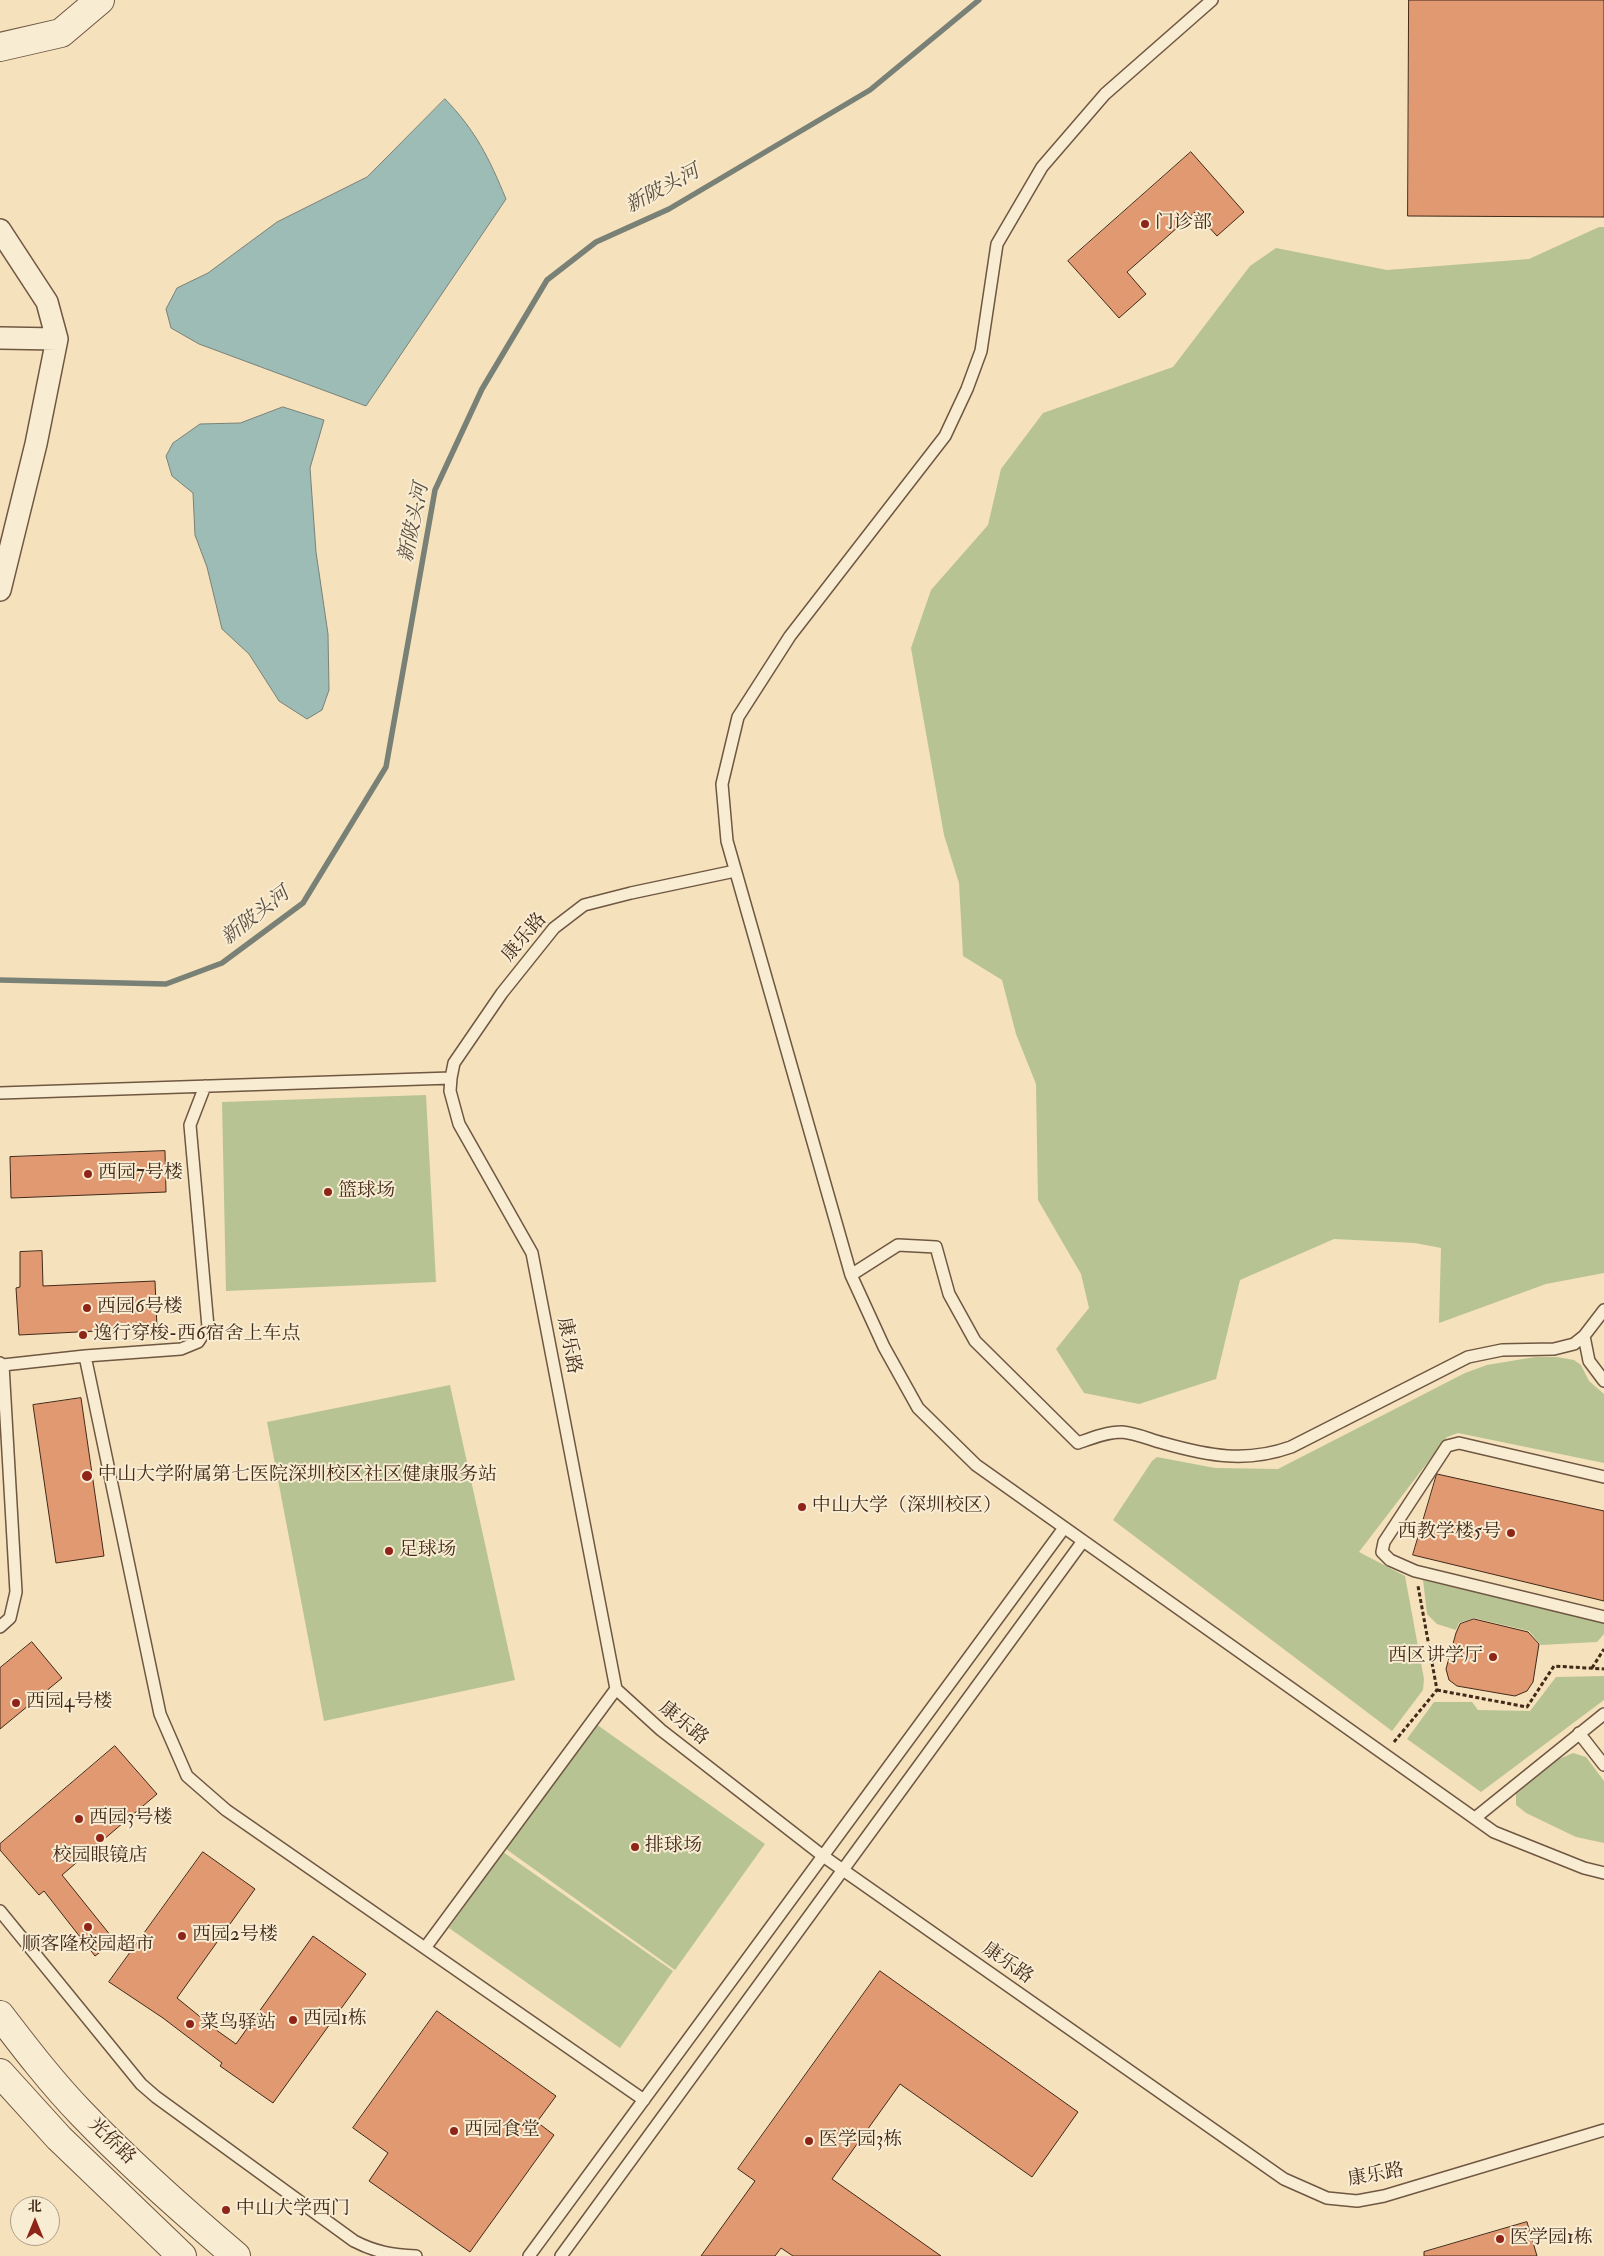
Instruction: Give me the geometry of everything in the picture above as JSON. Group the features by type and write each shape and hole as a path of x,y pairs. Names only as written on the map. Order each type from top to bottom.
{"street":[{"path":"0,47 61,33 100,0"},
{"path":"0,230 47,302 57,339 36,444 0,590"},
{"path":"0,338 57,339"},
{"name":"光侨路","path":"0,2015 82,2114 189,2216 236,2256"},
{"name":"光侨路","path":"0,2073 59,2138 182,2256"},
{"path":"59,2138 82,2114"}],"lane":[{"path":"1212,0 1105,94 1042,168 996,244 981,351 946,436 790,636 738,717 722,784 727,841 851,1275 884,1347 918,1408 976,1465 1494,1832 1584,1868 1604,1873"},
{"name":"康乐路","path":"735,871 631,892 584,905 554,928 502,993 454,1063 451,1078 450,1090 459,1124 532,1253 616,1689 661,1730 823,1856 1284,2179 1327,2198 1357,2201 1384,2196 1604,2130"},
{"path":"0,1093 451,1078"},
{"path":"0,1627 10,1618 16,1592 1,1364 181,1349 198,1342 208,1327 190,1125 205,1086"},
{"path":"851,1275 898,1245 936,1247 949,1294 975,1341 1078,1443 1100,1435 1123,1432 1176,1447 1230,1457 1268,1455 1292,1447 1468,1357 1502,1350 1554,1349 1574,1344 1584,1336 1604,1310"},
{"path":"1584,1336 1589,1361 1604,1381"},
{"path":"85,1356 160,1714 187,1776 226,1810 644,2100"},
{"path":"1604,1477 1459,1443 1447,1446 1384,1542 1382,1552 1390,1560 1415,1571 1604,1617"},
{"path":"529,2256 1064,1528"},
{"path":"562,2256 1083,1541"},
{"path":"425,1948 616,1689"},
{"path":"1475,1818 1604,1714"},
{"path":"1579,1733 1604,1765"},
{"path":"0,1911 141,2084 156,2097 354,2241 369,2250 385,2254 416,2256"}],"path":[{"path":"1415,1571 1437,1690"},
{"path":"1592,1668 1604,1649"},
{"path":"1437,1690 1527,1707 1554,1666 1604,1669"},
{"path":"1394,1742 1437,1690"}],"green space":[{"path":"1599,227 1604,227 1604,1273 1546,1284 1439,1323 1441,1248 1415,1243 1334,1239 1240,1280 1216,1379 1139,1404 1084,1393 1056,1349 1089,1308 1081,1274 1038,1200 1036,1084 1016,1034 1002,980 963,956 959,883 944,835 911,648 931,590 988,525 1001,469 1043,413 1173,367 1250,266 1276,248 1387,270 1529,259"},
{"name":"篮球场","path":"426,1095 436,1282 226,1291 222,1102"},
{"path":"1535,1357 1557,1357 1574,1360 1581,1365 1589,1381 1604,1394 1604,1463 1458,1433 1447,1437 1359,1552 1405,1576 1424,1679 1423,1690 1392,1731 1113,1520 1152,1461 1157,1457 1215,1468 1278,1469 1465,1373 1487,1365"},
{"name":"足球场","path":"450,1385 515,1680 324,1721 267,1422"},
{"path":"1423,1580 1604,1623 1604,1634 1597,1642 1541,1645 1529,1631 1474,1618 1459,1623 1456,1630 1437,1624 1427,1614"},
{"path":"1604,1676 1604,1700 1481,1792 1407,1739 1434,1702 1472,1702 1478,1710 1530,1711 1556,1677"},
{"name":"排球场","path":"596,1724 765,1844 675,1970 506,1849"},
{"path":"1573,1753 1586,1757 1604,1781 1604,1843 1576,1837 1526,1813 1516,1805 1516,1794 1559,1759"},
{"path":"503,1852 673,1971 620,2048 449,1928"}],"water":[{"path":"445,99 465,122 481,146 506,199 366,406 199,344 171,328 166,309 177,288 208,273 277,222 367,177"},
{"path":"283,407 324,420 310,468 316,552 328,634 329,690 322,710 307,719 279,701 249,654 222,629 207,567 195,535 193,493 172,476 166,456 173,443 200,424 240,423"}],"building":[{"path":"1409,0 1604,0 1604,217 1408,216"},
{"name":"门诊部","path":"1191,152 1244,212 1217,236 1195,212 1127,272 1146,294 1119,318 1068,261"},
{"name":"西园7号楼","path":"165,1151 166,1192 11,1198 10,1157"},
{"name":"西园6号楼","path":"42,1251 43,1286 155,1281 157,1328 19,1335 16,1288 20,1287 20,1252"},
{"path":"81,1398 104,1556 56,1563 33,1405"},
{"name":"西教学楼5号","path":"1437,1474 1604,1511 1604,1601 1413,1555"},
{"name":"西区讲学厅","path":"1474,1619 1528,1632 1539,1644 1533,1682 1527,1691 1515,1696 1457,1686 1449,1680 1446,1669 1456,1633 1460,1624"},
{"name":"西园4号楼","path":"32,1642 62,1678 0,1729 0,1668"},
{"name":"西园3号楼","path":"115,1746 157,1794 62,1875 115,1941 95,1956 44,1891 39,1895 0,1850 0,1844"},
{"path":"203,1852 255,1889 177,1998 219,2032 236,2044 313,1936 366,1974 273,2103 220,2066 222,2063 163,2018 109,1982"},
{"name":"医学园3栋","path":"880,1971 1078,2112 1032,2177 900,2084 832,2179 941,2256 793,2256 781,2248 775,2256 701,2256 755,2181 738,2169"},
{"name":"西园食堂","path":"437,2011 556,2096 537,2122 554,2135 470,2252 369,2181 388,2153 353,2128"},
{"name":"医学园1栋","path":"1527,2222 1537,2256 1424,2256 1424,2252"}],"waterway":[{"name":"新陂头河","path":"0,980 166,984 222,963 303,903 386,767 435,490 482,389 547,280 596,242 669,209 870,90 979,0"}],"place":[{"name":"门诊部","path":"1145,224"},
{"name":"西园7号楼","path":"88,1174"},
{"name":"篮球场","path":"328,1192"},
{"name":"西园6号楼","path":"87,1308"},
{"name":"逸行穿梭-西6宿舍上车点","path":"83,1335"},
{"name":"中山大学附属第七医院深圳校区社区健康服务站","path":"87,1476"},
{"name":"中山大学（深圳校区）","path":"802,1507"},
{"name":"西教学楼5号","path":"1511,1533"},
{"name":"足球场","path":"389,1551"},
{"name":"西区讲学厅","path":"1493,1657"},
{"name":"西园4号楼","path":"16,1703"},
{"name":"西园3号楼","path":"79,1819"},
{"name":"校园眼镜店","path":"100,1838"},
{"name":"排球场","path":"635,1847"},
{"name":"顺客隆校园超市","path":"88,1927"},
{"name":"西园2号楼","path":"182,1936"},
{"name":"西园1栋","path":"293,2020"},
{"name":"菜鸟驿站","path":"190,2024"},
{"name":"西园食堂","path":"454,2131"},
{"name":"医学园3栋","path":"809,2141"},
{"name":"中山大学西门","path":"226,2210"},
{"name":"医学园1栋","path":"1500,2239"}]}
